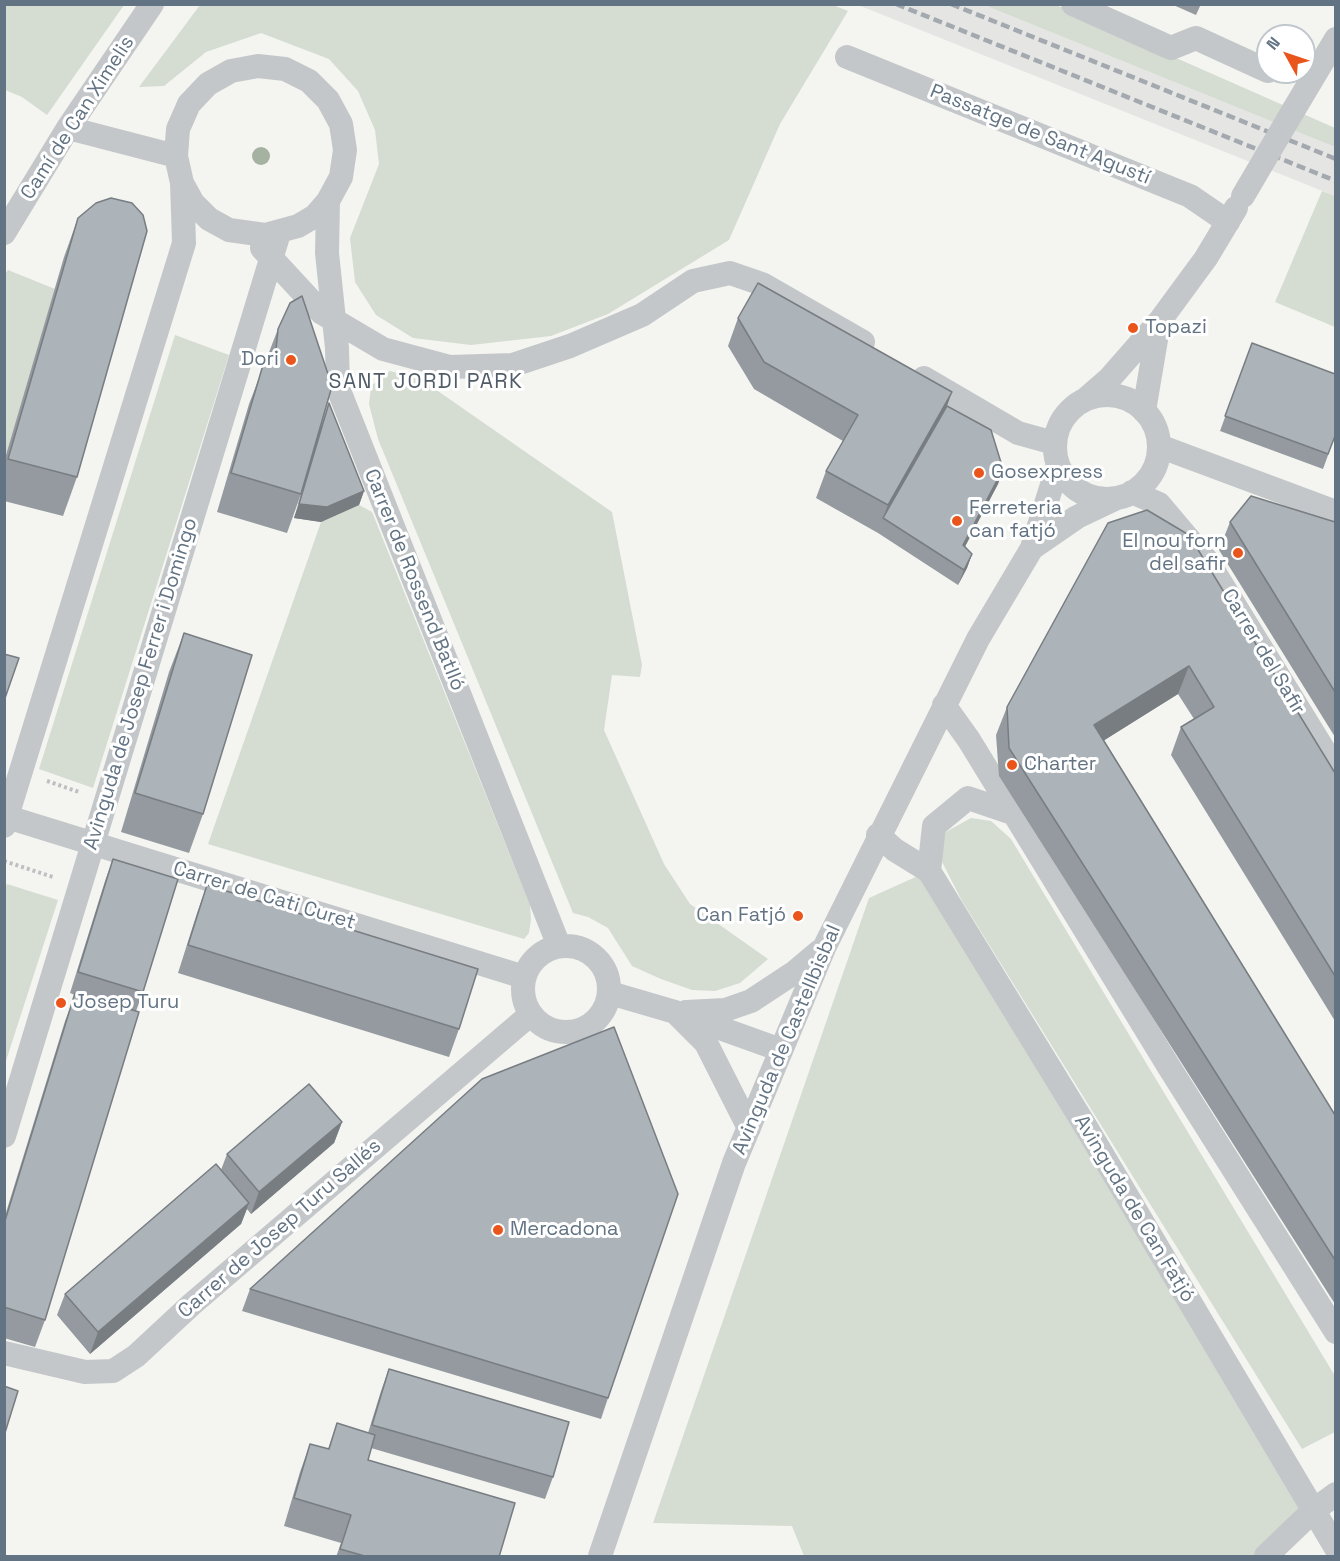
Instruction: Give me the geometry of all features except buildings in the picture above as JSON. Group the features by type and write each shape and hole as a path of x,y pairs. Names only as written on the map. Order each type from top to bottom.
{"street":[{"name":"Camí de Can Ximelis","path":"4,233 68,128 152,4"},
{"path":"1073,4 1171,48 1196,38 1256,66"},
{"path":"1087,398 1113,394 1130,400 1144,411 1156,428 1159,446 1151,474 1124,495 1098,498 1082,492 1067,481 1056,454 1059,425 1072,408 1110,378 1159,322 1206,258 1335,39"},
{"name":"Passatge de Sant Agustí","path":"847,57 1190,196 1228,222"},
{"path":"5,819 22,773 184,243 182,183 176,156 178,129 189,104 208,84 231,71 258,66 285,69 309,81 328,100 341,124 345,150 341,177 328,201 315,216 298,226 279,233 251,235 229,230 209,219 193,203 182,183"},
{"path":"1299,84 1307,87"},
{"path":"68,128 176,156"},
{"name":"Carrer de Rossend Batlló","path":"328,201 327,254 335,321 338,388 559,946"},
{"name":"Avinguda de Josep Ferrer i Domingo","path":"4,1136 279,233"},
{"path":"251,235 322,313 383,349 450,367 513,365 570,346 642,315 693,281 730,273 762,284 1056,454"},
{"path":"1144,411 1159,322"},
{"path":"338,388 345,369 353,360 383,349"},
{"path":"1159,446 1335,512"},
{"name":"Avinguda de Castellbisbal","path":"600,1557 734,1162 824,948 878,835 978,639 1032,548 1056,454"},
{"name":"Avinguda de Castellbisbal","path":"1032,548 1077,518 1124,495"},
{"name":"Carrer del Safir","path":"1124,495 1159,504 1209,562 1335,770"},
{"path":"944,705 969,740 1012,813 1335,1332"},
{"path":"929,871 934,826 968,798 1012,813"},
{"name":"Carrer de Cati Curet","path":"5,819 92,843 524,977"},
{"name":"Avinguda de Can Fatjó","path":"878,835 899,853 929,871 1086,1127 1335,1548"},
{"path":"573,945 596,957 604,968 610,993 599,1017 578,1031 552,1030 531,1014 525,1003 524,977 537,956 559,946 573,945"},
{"path":"675,1012 725,1010 751,1001 795,972 824,948"},
{"path":"610,993 675,1012 781,1050"},
{"path":"675,1012 706,1043 749,1128"},
{"name":"Carrer de Josep Turu Sallés","path":"4,1353 85,1372 113,1371 128,1361 531,1014"},
{"path":"1266,1557 1314,1510 1335,1494"}],"path":[{"path":"22,773 106,800"},
{"path":"4,861 80,885"}],"shaded area":[{"path":"4,5 124,5 47,115 22,97 5,90"},
{"path":"200,5 833,5 848,11 780,124 729,240 608,314 551,336 471,345 413,338 376,315 355,282 350,238 379,164 375,130 358,91 329,59 261,33 206,52 164,86 139,87"},
{"path":"858,5 984,5 1335,147 1335,196"},
{"path":"984,5 1056,5 1335,128 1335,147"},
{"path":"1322,191 1335,196 1335,327 1275,302"},
{"path":"8,270 55,289 5,462 4,276"},
{"path":"175,335 229,355 93,788 39,769"},
{"path":"390,371 422,380 612,512 642,665 640,677 612,675 604,730 664,864 690,904 768,959 740,983 715,991 692,990 661,979 632,966 608,928 588,917 573,913 378,439 369,404 371,386"},
{"path":"359,505 372,512 530,905 529,933 524,939 208,844 321,522"},
{"path":"971,818 991,821 1011,839 1335,1376 1335,1432 1302,1449 962,901 939,856 944,833"},
{"path":"929,871 1314,1510 1260,1556 804,1556 792,1526 653,1523 869,898"},
{"path":"7,884 58,900 5,1064 4,890"}],"railway":[{"path":"896,4 1336,181"},
{"path":"951,4 1336,159"}],"place":[{"name":"Topazi","path":"1133,328"},
{"name":"Dori","path":"291,360"},
{"name":"Gosexpress","path":"979,473"},
{"name":"Ferreteria can fatjó","path":"957,521"},
{"name":"El nou forn del safir","path":"1238,553"},
{"name":"Charter","path":"1012,765"},
{"name":"Can Fatjó","path":"798,916"},
{"name":"Josep Turu","path":"61,1003"},
{"name":"Mercadona","path":"498,1230"}],"district":[{"name":"SANT JORDI PARK","path":"426,382"}]}
